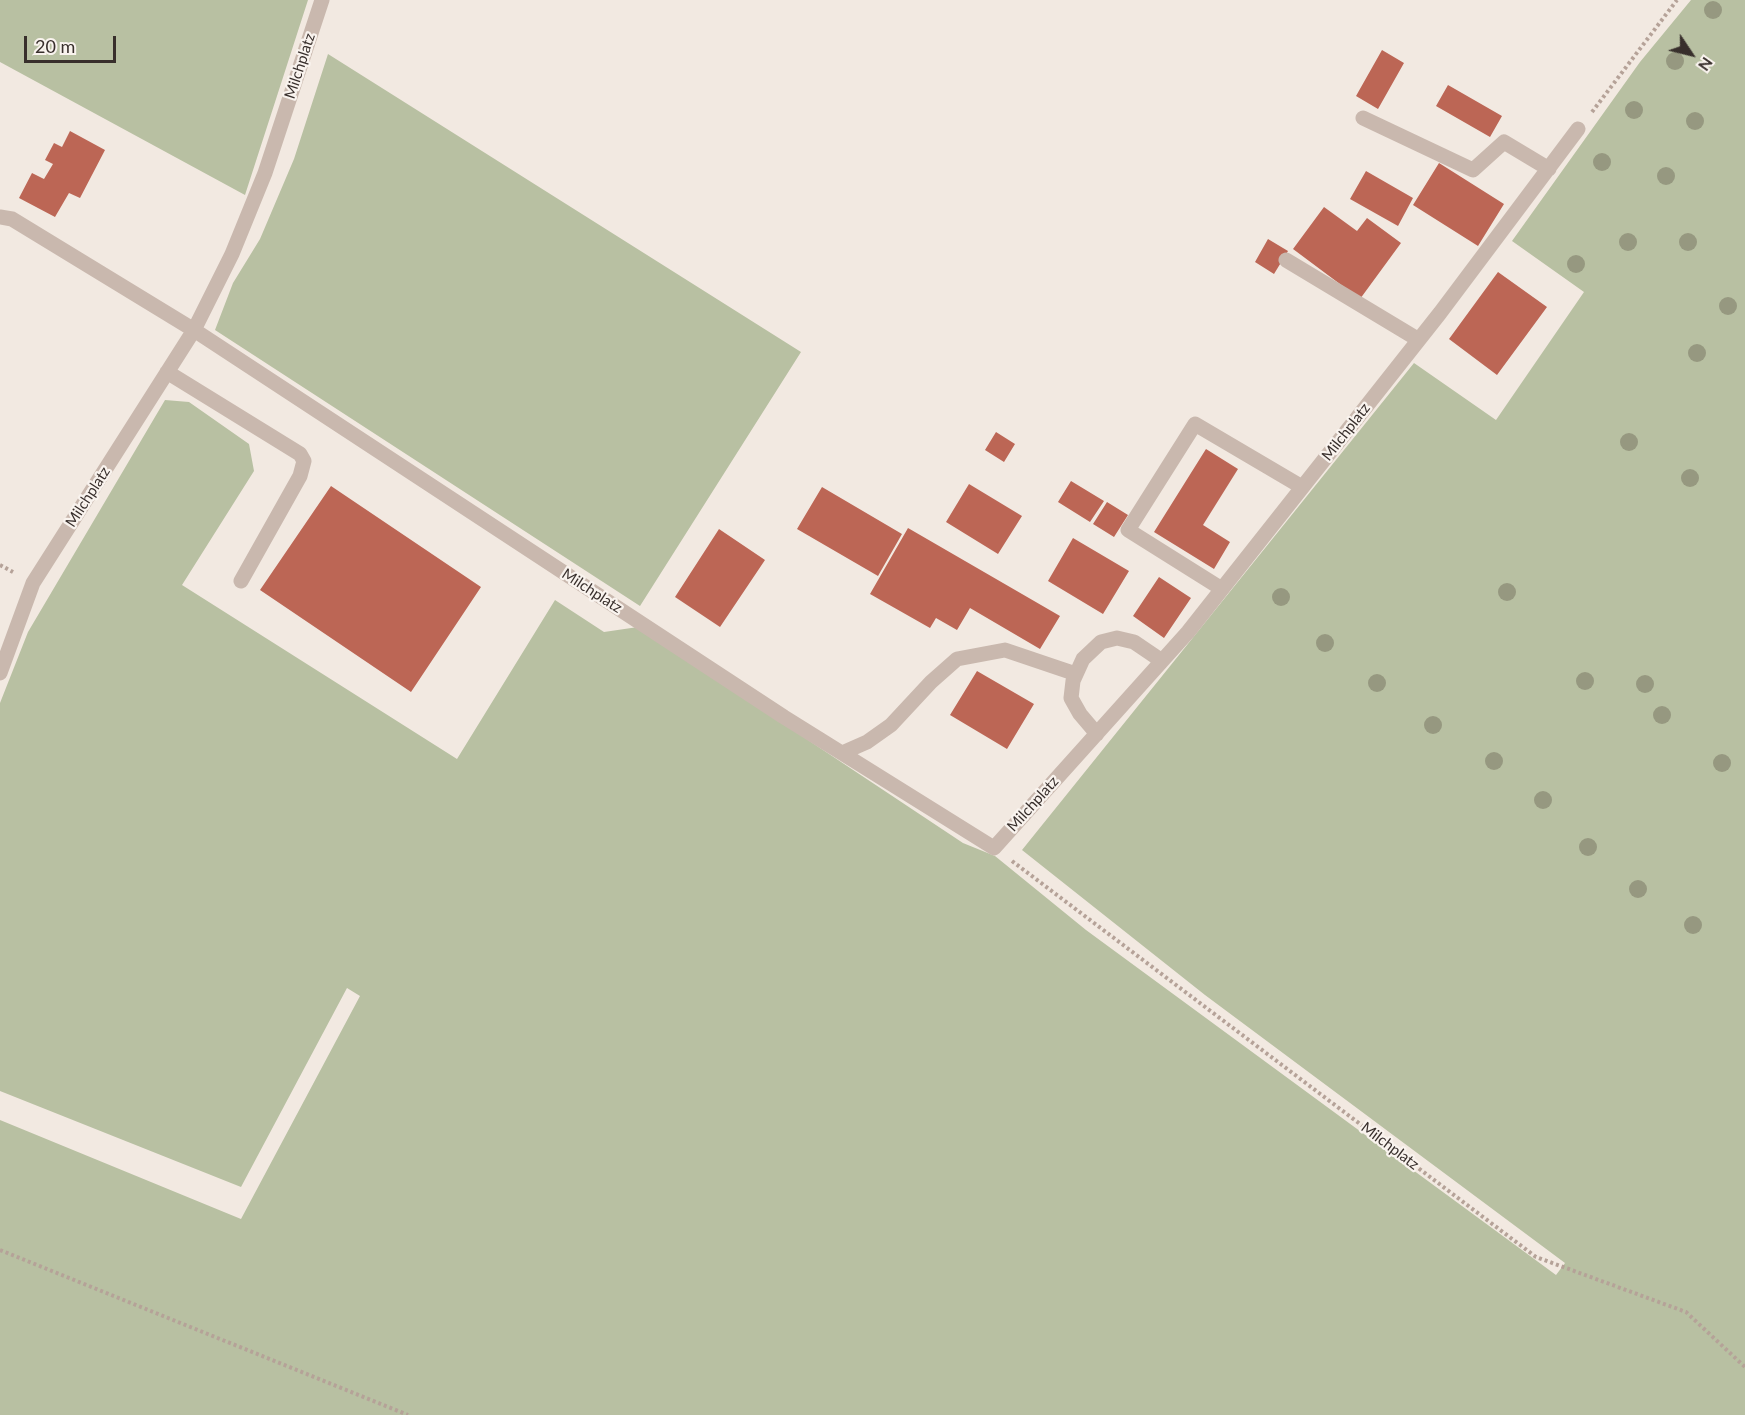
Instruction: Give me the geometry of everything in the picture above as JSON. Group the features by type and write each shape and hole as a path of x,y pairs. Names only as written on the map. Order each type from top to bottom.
{"street":[{"name":"Milchplatz","path":"0,673 33,583 194,330 232,254 265,173 322,0"},
{"path":"1363,118 1473,170 1504,142 1549,169"},
{"name":"Milchplatz","path":"194,330 842,753 994,848 1162,661 1222,589 1419,340 1578,129"},
{"path":"0,217 12,219 194,330"},
{"path":"1287,260 1419,340"},
{"path":"167,372 300,454 304,461 300,476 241,581"},
{"path":"1222,589 1128,530 1195,424 1302,487"},
{"path":"1097,734 1080,714 1071,698 1072,681 1083,659 1101,642 1117,638 1134,642 1162,661"},
{"path":"842,753 867,742 891,726 931,682 957,658 1005,650 1076,674"}],"path":[{"path":"1578,129 1677,0"},
{"name":"Milchplatz","path":"994,848 1536,1257 1686,1312 1745,1367"},
{"path":"0,1250 408,1415"}],"green space":[{"path":"0,0 308,0 245,195 0,62"},
{"path":"1691,0 1745,0 1745,1415 0,1415 0,1120 241,1219 360,996 347,988 241,1187 0,1091 0,703 28,632 165,400 189,402 249,444 254,471 182,585 457,759 555,600 604,632 638,627 963,843 995,856 1086,930 1556,1275 1565,1263 1205,995 1022,850 1414,363 1496,420 1584,292 1512,241 1640,62"},
{"path":"328,54 801,352 640,606 215,330 233,283 260,239 294,159"}],"building":[{"path":"1382,50 1404,63 1378,109 1356,96"},
{"path":"1448,85 1502,116 1490,137 1436,106"},
{"path":"70,131 105,150 80,198 69,193 55,217 19,198 32,173 44,179 53,164 45,160 54,143 62,147"},
{"path":"1439,163 1504,204 1478,246 1413,205"},
{"path":"1366,171 1413,198 1398,226 1350,199"},
{"path":"1324,207 1357,231 1367,218 1401,243 1360,299 1293,249"},
{"path":"1268,239 1288,251 1274,274 1255,262"},
{"path":"1498,272 1547,307 1497,375 1449,339"},
{"path":"996,432 1015,444 1004,462 985,450"},
{"path":"1206,449 1238,469 1203,525 1230,542 1214,569 1154,532"},
{"path":"1071,481 1104,501 1090,522 1058,502"},
{"path":"969,484 1022,516 998,554 946,522"},
{"path":"331,486 481,587 411,692 260,590"},
{"path":"822,487 902,534 878,576 797,529"},
{"path":"1107,502 1128,515 1114,537 1093,524"},
{"path":"908,528 1060,616 1040,649 970,608 957,630 936,618 930,628 870,594"},
{"path":"719,529 765,560 720,627 675,597"},
{"path":"1073,538 1129,571 1103,614 1048,581"},
{"path":"1159,577 1191,598 1164,638 1133,616"},
{"path":"977,671 1034,704 1007,749 950,715"}]}
